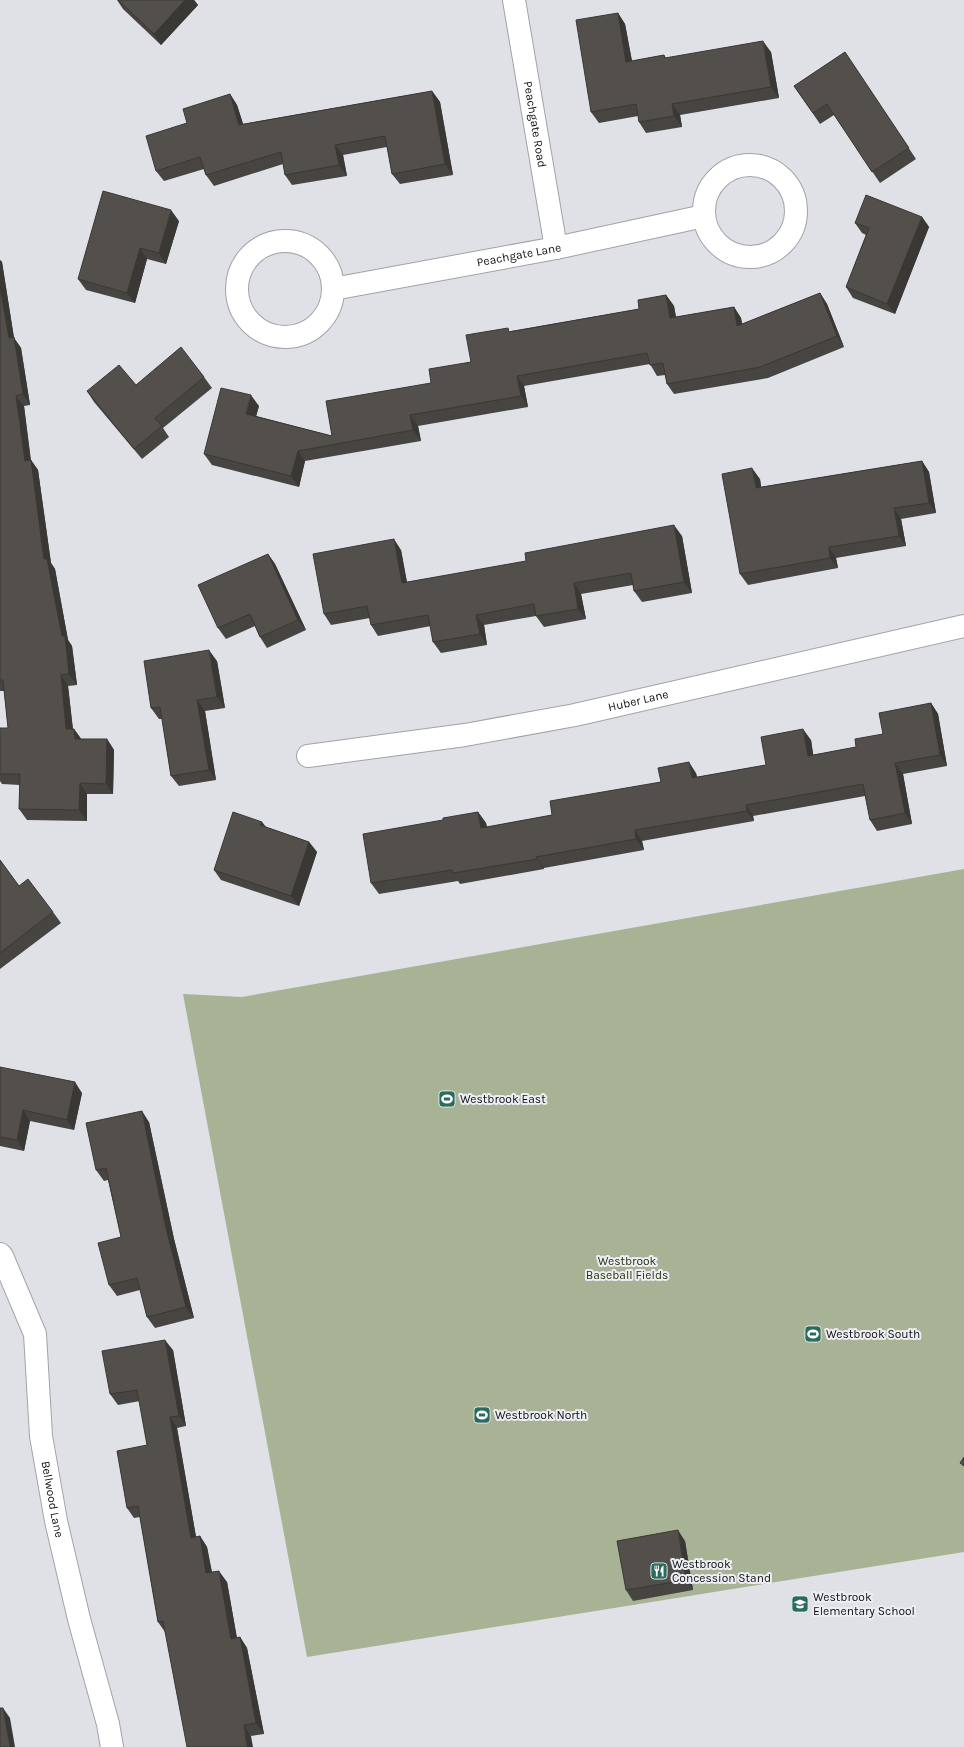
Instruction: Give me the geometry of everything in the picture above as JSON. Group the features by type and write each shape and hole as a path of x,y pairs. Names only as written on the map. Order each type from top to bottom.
{"street":[{"name":"Peachgate Road","path":"514,0 556,248"},
{"path":"748,165 762,167 776,173 787,184 794,197 796,212 793,227 785,241 773,251 759,256 744,257 729,253 717,244 708,231 704,216 704,201 710,187 720,176 733,168 748,165"},
{"name":"Peachgate Lane","path":"333,289 556,248 704,216"},
{"path":"278,242 295,242 310,248 322,258 330,272 333,289 331,304 324,318 313,328 299,335 284,337 269,334 256,327 245,316 239,302 237,286 241,270 249,257 263,246 278,242"},
{"name":"Huber Lane","path":"308,756 465,735 575,716 964,626"},
{"name":"Bellwood Lane","path":"0,1254 35,1334 41,1436 56,1520 79,1619 108,1724 112,1747"}],"green space":[{"name":"Westbrook Baseball Fields","path":"964,869 964,1552 307,1657 183,994 242,997"}],"building":[{"path":"118,0 185,0 154,34"},
{"path":"618,13 626,62 664,55 665,58 763,41 771,87 672,104 674,116 639,122 636,104 591,112 576,20"},
{"path":"845,52 909,148 872,172 827,104 813,113 794,86"},
{"path":"432,91 445,164 392,174 385,136 335,145 339,165 285,175 281,152 206,175 200,157 156,171 146,136 187,123 183,109 230,94 239,125"},
{"path":"103,191 171,210 159,253 140,248 127,293 78,279"},
{"path":"866,195 922,217 887,304 846,287 869,228 855,223"},
{"path":"0,286 9,338 14,337 23,394 16,396 25,461 31,460 44,559 47,559 62,636 65,636 69,674 61,675 66,729 74,729 75,739 107,739 106,784 80,783 79,810 19,809 20,774 0,774 0,728 8,728 3,680 0,680"},
{"path":"820,293 837,336 760,367 667,384 663,363 650,365 647,353 517,376 521,396 410,415 413,430 298,451 291,476 204,454 221,388 251,395 246,414 332,436 326,401 431,383 429,369 471,362 466,335 508,328 509,332 639,309 638,300 666,295 670,318 734,307 737,326"},
{"path":"181,347 204,377 155,418 162,426 134,449 87,391 119,365 136,385"},
{"path":"922,461 929,503 894,508 899,536 829,547 830,558 740,574 722,474 752,468 756,488"},
{"path":"674,525 684,582 634,591 631,573 574,583 578,609 536,616 534,604 476,615 480,634 433,642 428,615 371,625 367,606 324,614 313,554 394,539 402,583 526,561 525,553"},
{"path":"268,554 298,620 260,637 250,614 218,628 198,585"},
{"path":"209,650 217,697 197,700 209,770 171,776 160,707 151,708 144,661"},
{"path":"931,703 940,755 895,763 905,813 870,820 863,784 746,805 747,811 635,830 636,839 536,857 537,859 453,873 452,870 371,883 363,834 443,820 443,818 478,812 481,828 552,815 550,801 661,782 658,768 689,762 692,778 766,765 761,737 803,729 808,756 856,747 855,739 883,734 879,713"},
{"path":"233,812 262,822 260,825 309,842 291,896 214,870"},
{"path":"0,860 19,886 28,879 53,912 0,953"},
{"path":"0,1067 75,1082 67,1120 23,1110 17,1140 0,1137"},
{"path":"142,1111 166,1228 186,1307 147,1317 137,1278 109,1285 98,1243 121,1237 106,1168 96,1170 86,1123"},
{"path":"165,1340 179,1416 170,1417 191,1538 200,1536 206,1573 219,1571 231,1639 240,1637 256,1723 244,1725 247,1747 187,1747 163,1621 158,1622 138,1506 127,1508 117,1451 147,1445 137,1390 110,1394 102,1351"},
{"path":"964,1457 964,1466 960,1463"},
{"name":"Westbrook Concession Stand","path":"678,1530 686,1580 626,1590 617,1541"},
{"path":"0,1708 3,1708 10,1747 0,1747"}],"place":[{"name":"Westbrook East","path":"447,1099"},
{"name":"Westbrook South","path":"813,1334"},
{"name":"Westbrook North","path":"482,1415"},
{"name":"Westbrook Concession Stand","path":"659,1571"},
{"name":"Westbrook Elementary School","path":"800,1604"}]}
